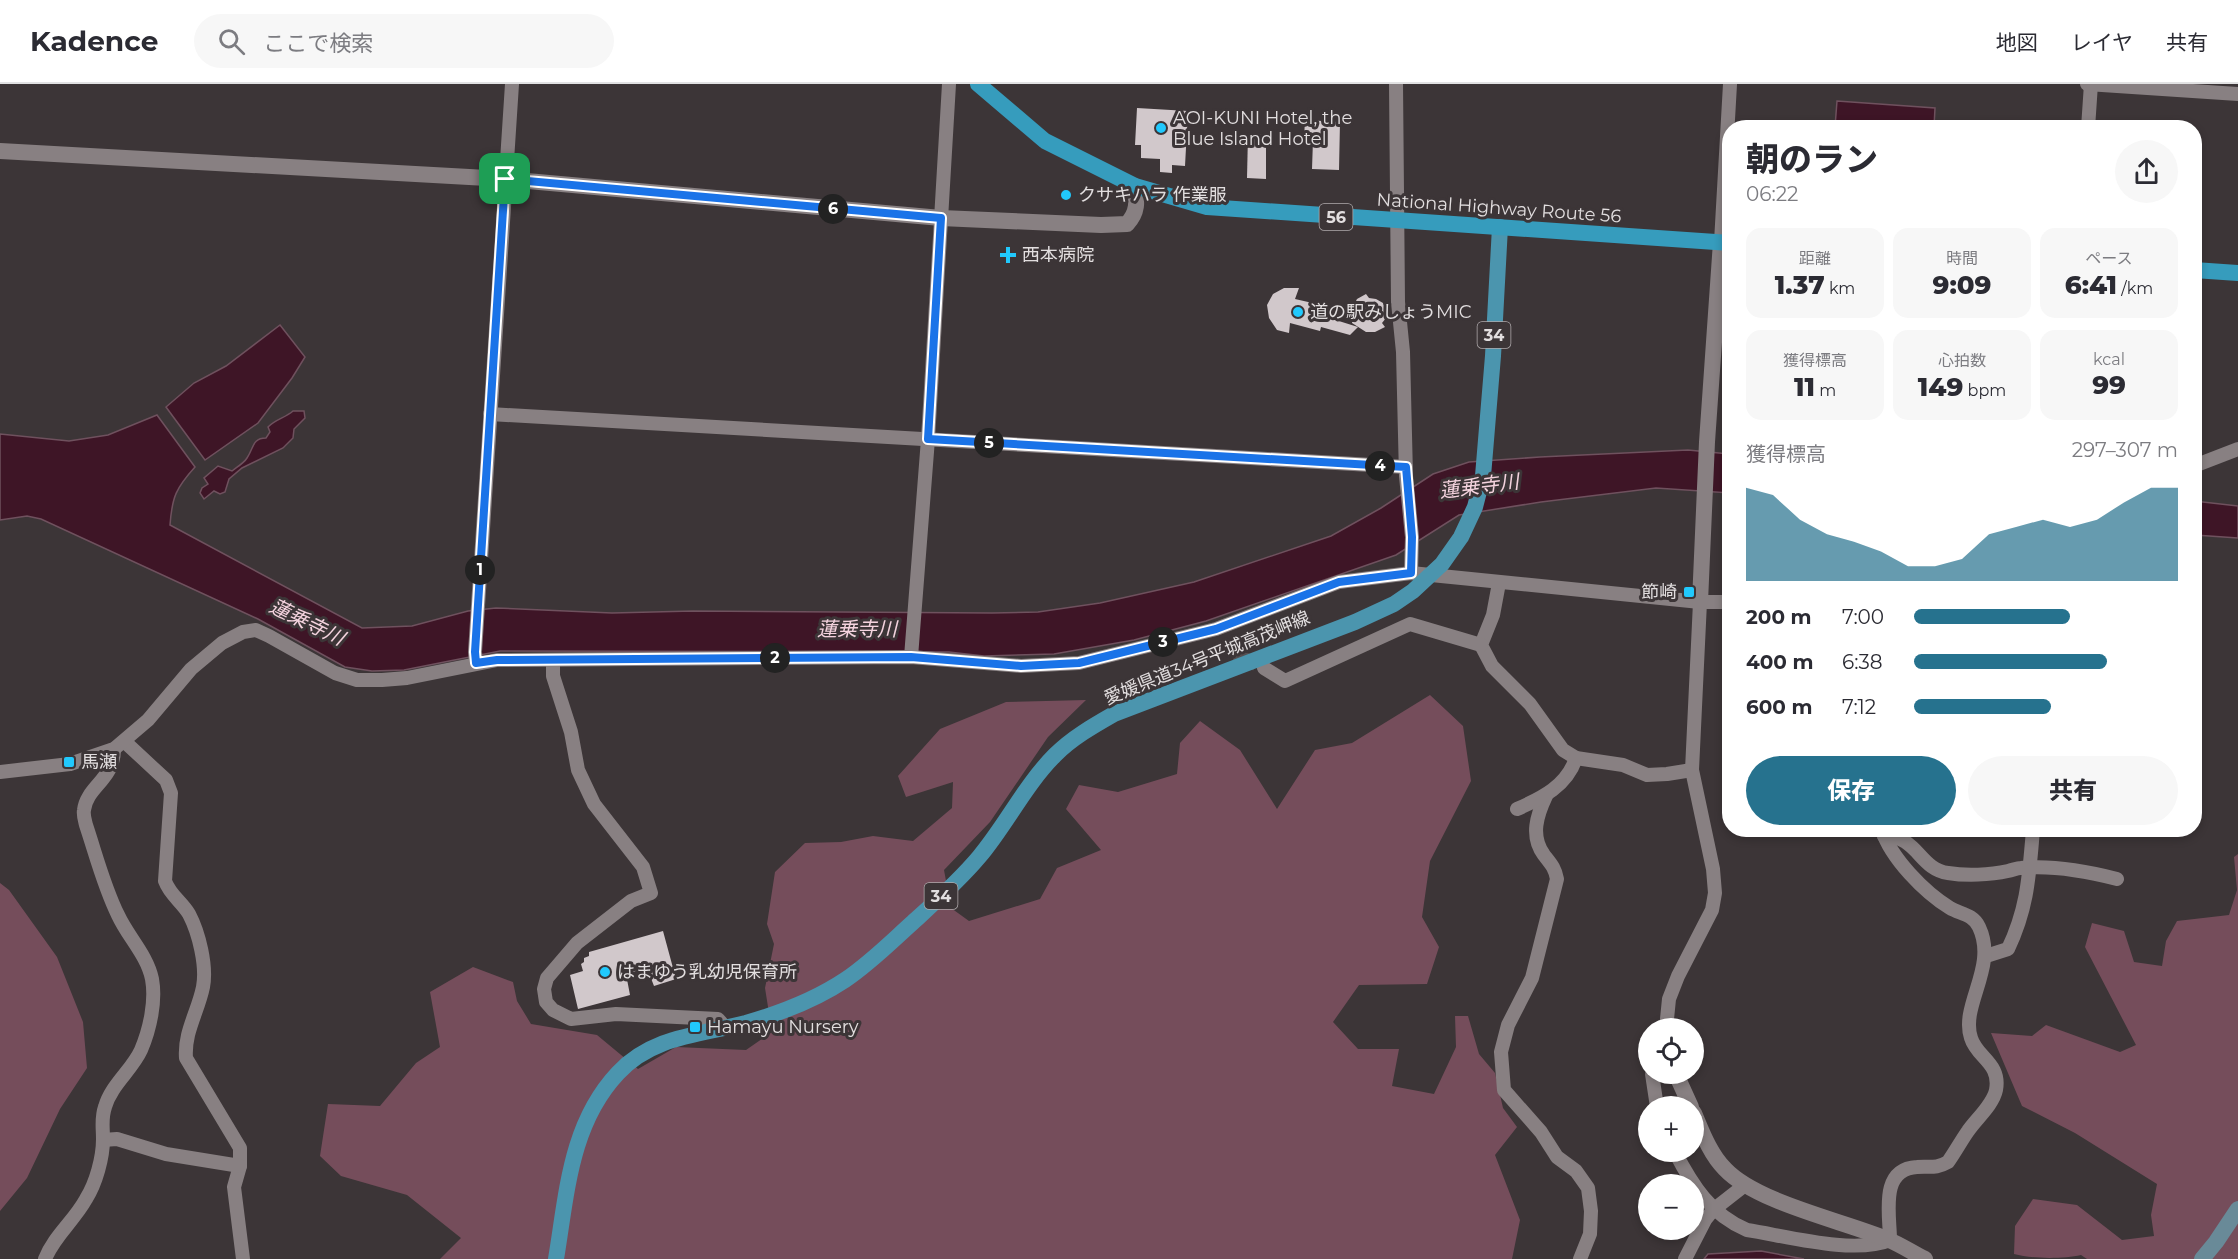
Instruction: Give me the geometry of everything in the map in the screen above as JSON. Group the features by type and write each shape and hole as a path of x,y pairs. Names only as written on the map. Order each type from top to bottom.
{"highway":[{"name":"National Highway Route 56","path":"978,84 1045,141 1135,186 1207,207 1396,222 1722,243"},
{"path":"2202,271 2238,273"}],"main road":[{"name":"愛媛県道34号平城高茂岬線","path":"556,1259 573,1158 584,1125 597,1096 619,1071 641,1053 673,1038 725,1027 804,1004 846,979 888,946 979,858 1054,756 1083,732 1114,714 1355,622 1394,604 1413,591 1442,564 1461,537 1475,507 1483,476 1500,227"},
{"path":"2202,1259 2238,1209"}],"street":[{"path":"476,657 512,84"},
{"path":"911,653 928,439 949,84"},
{"path":"1396,84 1398,302 1403,352 1406,471 1412,537 1411,573"},
{"path":"1729,120 1730,84"},
{"path":"2088,120 2089,84 2238,94"},
{"path":"0,151 505,179 941,218 1101,225 1127,224 1134,216 1137,203 1135,186"},
{"path":"1666,1018 1669,999 1712,910 1714,893 1713,869 1692,770 1707,490 1707,445 1722,277"},
{"path":"490,414 928,439 1406,471"},
{"path":"2202,463 2238,449"},
{"path":"0,772 70,764 119,745 148,720 191,669 222,643 243,632 256,630 335,673 357,680 407,678 476,657 553,661 911,653 1021,666 1079,663 1216,629 1339,582 1411,573 1700,602 1722,602"},
{"path":"1481,645 1493,615 1499,583"},
{"path":"1264,668 1286,681 1410,624 1481,645 1492,666 1530,704 1563,750 1576,758 1623,765 1647,775 1692,770"},
{"path":"553,661 553,676 571,732 578,770 594,804 626,842 643,867 651,893 631,901 577,943 547,978 544,988 546,1002 553,1010 571,1019 616,1014 653,1015 718,1019 725,1027"},
{"path":"45,1259 51,1244 86,1199 96,1178 103,1140 102,1121 105,1105 123,1074 141,1051 155,997 147,960 129,937 116,913 86,825 84,811 90,796 108,774 119,745"},
{"path":"119,745 166,780 171,793 165,881 169,893 188,913 203,966 203,986 184,1042 186,1058 240,1148 240,1166 234,1187 243,1259"},
{"path":"1517,810 1546,796 1566,778 1576,758"},
{"path":"1546,796 1538,815 1536,835 1542,852 1556,868 1557,879 1532,978 1508,1025 1501,1052 1504,1090 1541,1132 1557,1156 1576,1171 1588,1188 1591,1211 1590,1234 1580,1259"},
{"path":"1885,837 1904,867 1951,909 1970,916 1979,926 1986,956 1970,1018 1971,1039 1996,1073 1994,1096 1948,1162 1937,1168 1916,1167 1901,1171 1891,1185 1887,1203 1890,1240"},
{"path":"1898,837 1911,846 1929,865 1946,873 1985,873 2030,868 2076,870 2117,879"},
{"path":"1986,956 2008,949 2024,911 2032,837"},
{"path":"1704,1136 1724,1169 1745,1185 1786,1203 1890,1240 1925,1259"},
{"path":"103,1140 117,1139 165,1154 240,1166"},
{"path":"1680,1162 1713,1210 1733,1224 1747,1230 1855,1246 1877,1245 1890,1240"},
{"path":"1685,1259 1705,1220 1713,1210 1745,1185"}],"shaded area":[{"path":"1430,695 1463,726 1471,781 1430,861 1422,917 1439,947 1427,984 1359,985 1333,1022 1358,1049 1399,1049 1392,1086 1434,1094 1456,1047 1455,1016 1468,1016 1479,1054 1495,1073 1503,1108 1517,1127 1495,1155 1520,1220 1512,1259 440,1259 461,1238 407,1195 341,1176 320,1156 328,1104 380,1106 416,1063 440,1047 430,992 473,967 513,982 517,1001 531,1024 597,1035 638,1069 676,1047 746,1050 772,1032 765,988 774,944 767,924 775,872 805,843 841,842 873,836 913,841 952,808 953,782 906,797 898,776 940,729 1006,702 1086,700 1048,737 990,822 944,870 951,908 969,921 1040,899 1057,868 1101,850 1066,809 1079,785 1118,792 1177,774 1180,743 1200,721 1240,750 1277,809 1315,750 1352,743"},
{"path":"2238,854 2238,1259 2087,1259 2081,1255 2047,1258 2014,1254 2015,1226 2033,1199 2077,1205 2122,1240 2154,1236 2151,1215 2157,1184 2075,1133 2022,1106 1991,1033 2032,1036 2046,1025 2120,1052 2136,1045 2085,947 2092,923 2124,931 2134,962 2162,966 2166,941 2177,921 2229,915 2237,890 2234,857"},
{"path":"0,883 9,890 57,957 83,1022 87,1068 60,1109 27,1178 0,1211"}],"water":[{"path":"1837,101 1935,108 1934,120 1836,120"},
{"path":"280,325 305,357 258,423 205,460 166,407 194,383 226,366"},
{"path":"293,411 304,411 305,418 294,429 293,438 283,448 242,468 229,479 225,492 220,494 214,491 204,499 200,493 202,488 208,484 204,478 218,466 232,471 240,465 256,442 261,438 266,438 270,432 268,427"},
{"name":"蓮乗寺川","path":"157,415 195,467 176,493 170,525 362,628 412,626 468,611 496,608 612,613 693,611 992,613 1038,612 1100,603 1194,582 1331,536 1381,508 1433,474 1469,462 1688,450 1722,453 1722,492 1656,488 1459,515 1396,555 1206,621 1134,640 1054,654 984,656 949,652 500,651 404,670 372,671 345,667 258,619 41,519 27,516 0,520 0,434 69,441 108,435"},
{"path":"2202,502 2238,506 2238,538 2202,535"},
{"path":"1761,1251 1804,1259 1704,1259 1708,1254"}],"building":[{"name":"AOI-KUNI Hotel, the Blue Island Hotel","path":"1137,108 1188,111 1185,166 1172,165 1172,173 1160,172 1160,159 1141,158 1141,145 1135,145"},
{"path":"1305,120 1340,122 1339,170 1312,169 1313,140 1304,139"},
{"path":"1248,134 1266,135 1266,179 1247,178"},
{"name":"道の駅みしょうMIC","path":"1284,288 1299,288 1295,299 1330,307 1326,317 1358,327 1350,335 1321,327 1320,331 1290,323 1289,333 1277,330 1269,318 1267,305 1273,294"},
{"path":"1366,294 1369,298 1383,303 1386,310 1386,318 1382,323 1385,327 1375,332 1366,332 1352,323 1353,307 1357,299"},
{"name":"はまゆう乳幼児保育所","path":"663,931 676,979 654,986 647,968 626,974 630,995 578,1009 570,975 583,971 581,964 584,958 589,956 589,952"}],"tunnel":[{"path":"1235,655 1256,664"}],"place":[{"name":"AOI-KUNI Hotel, the Blue Island Hotel","path":"1161,128"},
{"name":"クサキハラ 作業服","path":"1066,195"},
{"name":"西本病院","path":"1008,255"},
{"name":"道の駅みしょうMIC","path":"1298,312"},
{"name":"節崎","path":"1689,592"},
{"name":"馬瀬","path":"69,762"},
{"name":"はまゆう乳幼児保育所","path":"605,972"},
{"name":"Hamayu Nursery","path":"695,1027"}],"route":[{"path":"505,179 941,218 928,439 1406,467 1412,537 1411,573 1339,582 1216,629 1079,663 1021,666 911,657 497,660 476,663 505,179"}]}
